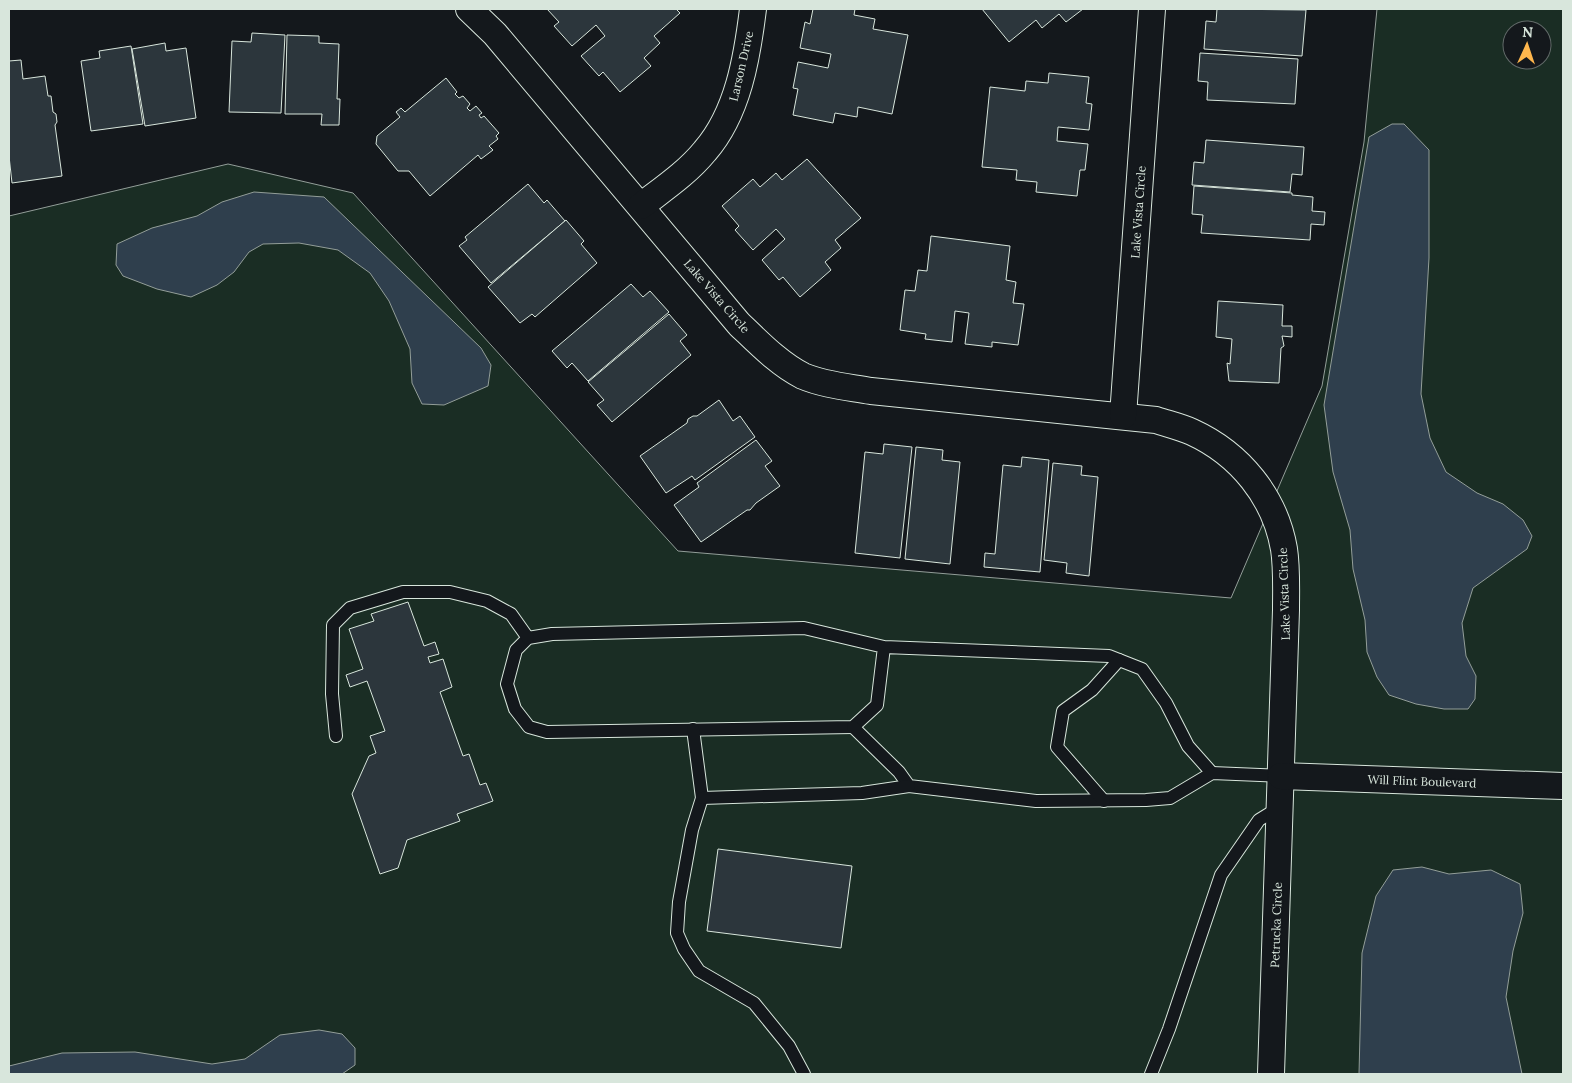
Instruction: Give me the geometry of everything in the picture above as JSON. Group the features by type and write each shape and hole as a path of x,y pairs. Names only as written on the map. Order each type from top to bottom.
{"street":[{"name":"Lake Vista Circle","path":"469,9 495,34 739,324 768,352 803,376 836,385 871,390 1156,420 1192,432 1227,453 1255,480 1275,514 1284,549 1286,610 1281,776"},
{"name":"Larson Drive","path":"641,206 675,180 705,151 728,118 740,81 752,9"},
{"name":"Lake Vista Circle","path":"1123,416 1152,9"},
{"name":"Will Flint Boulevard","path":"1281,776 1563,786"},
{"name":"Petrucka Circle","path":"1271,1074 1281,776"}],"lane":[{"path":"336,736 332,694 333,625 350,608 402,592 450,592 487,601 511,614 528,638"},
{"path":"884,647 877,705 853,726 547,732 529,727 515,709 507,684 516,650 528,638 552,634 804,628 884,647 1088,653 1109,656 1142,669 1166,703 1188,746 1212,772"},
{"path":"1104,801 1057,747 1063,711 1092,690 1120,660"},
{"path":"853,726 899,772 909,786"},
{"path":"693,729 702,798 692,830 679,902 677,933 684,949 699,971 754,1003 789,1046 804,1074"},
{"path":"702,798 862,793 909,786 1036,802 1104,801 1170,798 1212,772 1281,776"},
{"path":"1151,1074 1169,1030 1221,875 1259,820 1280,807"}],"green space":[{"path":"1377,9 1563,9 1563,1074 9,1074 9,216 228,164 353,193 678,551 1231,598 1322,386 1364,142"}],"water":[{"path":"1392,124 1404,124 1429,150 1429,258 1421,394 1430,438 1446,472 1477,493 1503,504 1523,520 1532,536 1527,549 1473,588 1462,623 1466,656 1476,676 1475,699 1468,709 1444,709 1416,704 1389,695 1377,677 1367,652 1365,620 1353,569 1350,530 1333,472 1324,405 1369,137"},
{"path":"254,192 324,197 481,348 491,365 488,386 444,405 422,404 412,383 410,349 389,301 370,273 338,250 299,243 263,244 249,252 234,272 217,285 191,297 157,289 123,276 116,265 117,244 152,228 197,216 222,202"},
{"path":"1422,867 1449,874 1491,870 1520,884 1523,913 1513,951 1506,997 1522,1074 1359,1074 1362,953 1376,896 1393,870"},
{"path":"319,1030 342,1034 355,1048 355,1065 342,1074 9,1074 9,1066 62,1053 135,1052 212,1064 245,1059 280,1035"}],"building":[{"path":"547,9 676,9 680,13 654,36 660,43 644,58 651,66 620,92 603,72 599,76 581,56 605,36 596,25 572,46 554,26 559,22"},
{"path":"813,9 855,9 854,15 875,19 873,29 908,35 892,114 858,107 857,117 835,113 833,123 793,115 798,89 793,88 798,62 828,68 831,54 800,48 805,22 810,24"},
{"path":"982,9 1083,9 1066,22 1059,14 1042,28 1036,20 1009,42"},
{"path":"1217,9 1306,10 1302,56 1204,49 1206,21 1216,22"},
{"path":"252,33 285,35 281,113 229,112 232,41 251,42"},
{"path":"287,35 319,36 319,43 339,44 337,99 340,99 339,125 321,125 322,114 285,114"},
{"path":"165,43 166,51 186,48 196,118 145,126 132,49"},
{"path":"131,46 143,124 91,131 81,61 100,58 99,51"},
{"path":"1200,53 1298,59 1295,104 1207,100 1208,82 1198,81"},
{"path":"21,60 23,79 45,76 48,96 51,96 53,112 56,114 57,122 55,125 62,176 12,183 9,156 9,61"},
{"path":"1049,73 1089,77 1086,103 1092,104 1089,130 1058,127 1057,141 1088,144 1085,170 1080,170 1077,196 1036,192 1037,182 1016,180 1017,170 982,167 990,87 1025,91 1026,81 1048,83"},
{"path":"446,78 457,92 455,94 459,98 463,96 470,104 467,108 470,111 476,106 482,113 479,115 481,118 484,116 499,133 496,136 498,139 489,146 493,150 481,159 478,155 430,196 409,171 398,171 376,144 377,136 400,117 396,112 401,108 405,112"},
{"path":"1206,140 1304,147 1302,175 1292,174 1290,192 1192,185 1194,162 1204,163"},
{"path":"807,159 861,218 835,240 841,248 825,262 831,270 800,297 783,277 779,280 762,260 785,239 776,229 753,250 735,230 739,226 722,206 753,179 760,187 776,173 782,180"},
{"path":"528,184 544,203 547,200 565,221 491,283 459,246 467,240 465,237"},
{"path":"1194,186 1292,193 1292,195 1313,197 1312,211 1325,212 1324,225 1311,224 1310,240 1201,233 1203,215 1192,214"},
{"path":"566,220 584,241 581,244 597,263 535,317 532,314 520,323 488,287"},
{"path":"931,236 1010,246 1006,280 1016,282 1013,303 1024,304 1018,345 992,342 992,347 965,344 969,313 955,311 952,342 925,339 926,334 900,330 905,290 915,291 918,270 927,271"},
{"path":"631,284 643,297 650,291 669,312 588,381 572,363 567,368 552,351"},
{"path":"1218,301 1283,305 1282,326 1292,326 1292,337 1282,336 1284,346 1281,348 1279,383 1229,381 1227,363 1230,364 1232,339 1216,337"},
{"path":"669,314 687,335 680,341 691,355 612,422 597,405 604,400 588,382"},
{"path":"719,400 733,421 740,416 755,437 695,480 692,476 666,493 640,456 687,423 688,419 697,416"},
{"path":"756,440 772,461 765,466 780,486 756,503 750,510 747,510 701,542 674,505 699,487 697,483"},
{"path":"884,444 912,447 900,558 855,553 865,452 883,454"},
{"path":"916,447 943,450 942,460 960,462 950,564 905,559"},
{"path":"1022,457 1049,460 1040,572 984,567 985,553 995,554 1003,465 1021,467"},
{"path":"1053,463 1082,466 1081,475 1098,477 1089,576 1066,573 1067,563 1044,560"},
{"path":"408,602 424,646 435,642 439,654 428,657 430,663 443,659 452,687 440,692 463,756 469,754 480,785 486,783 493,801 457,814 460,821 407,840 398,868 380,874 352,794 369,756 376,753 370,736 385,731 367,681 350,687 346,675 363,669 349,629 374,621 371,614"},
{"path":"718,849 852,866 841,948 707,931"}]}
